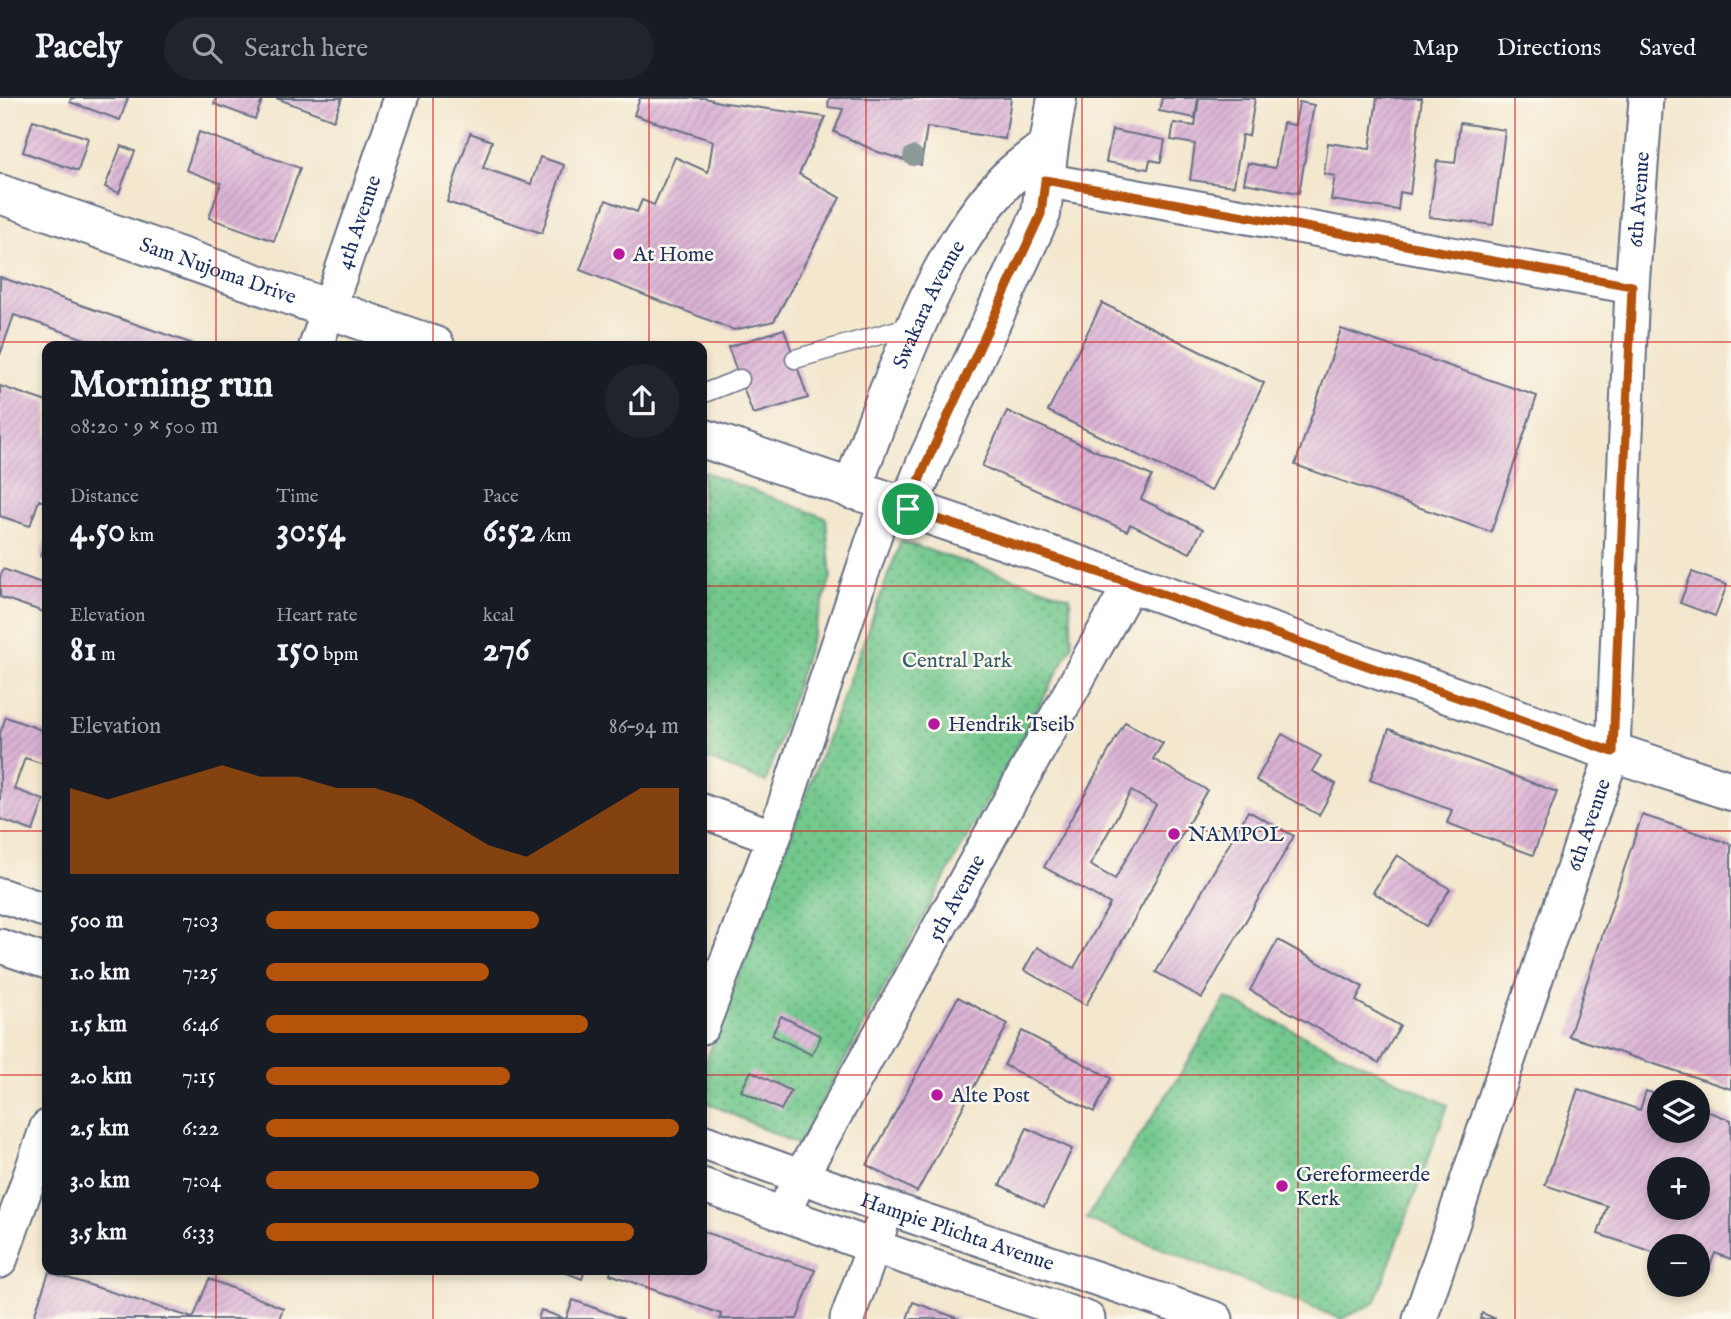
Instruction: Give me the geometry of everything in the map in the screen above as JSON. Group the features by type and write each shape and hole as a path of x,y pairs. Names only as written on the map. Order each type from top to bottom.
{"main road":[{"path":"882,500 925,466 1041,214 1037,165 1057,98"},
{"name":"Swakara Avenue","path":"882,500 871,436 915,325 967,228 1001,185 1037,165"},
{"name":"Sam Nujoma Drive","path":"0,194 421,341"},
{"path":"707,440 1731,791"}],"street":[{"name":"4th Avenue","path":"318,341 401,98"},
{"name":"6th Avenue","path":"1420,1319 1613,752 1632,286 1646,98"},
{"path":"1037,165 1632,286"},
{"path":"707,1014 774,837 882,500"},
{"name":"5th Avenue","path":"783,1213 801,1176 1131,583"},
{"path":"707,813 774,837"},
{"path":"0,895 42,909"},
{"path":"0,946 42,960"},
{"path":"0,1261 42,1141"},
{"name":"Hampie Plichta Avenue","path":"707,1143 888,1208 1216,1319"},
{"name":"Hampie Plichta Avenue","path":"707,1187 1088,1319"},
{"path":"847,1319 888,1208"}],"lane":[{"path":"795,359 915,325"},
{"path":"707,392 740,379"}],"green space":[{"path":"707,473 826,518 831,577 766,782 707,759"},
{"name":"Central Park","path":"901,541 1070,597 1072,646 798,1145 707,1102 707,1059"},
{"path":"1226,998 1448,1105 1375,1303 1341,1319 1086,1219 1183,1070"}],"building":[{"path":"71,98 128,98 120,120 70,102"},
{"path":"216,98 263,98 255,119 214,104"},
{"path":"276,98 342,98 334,120"},
{"path":"640,98 705,98 826,117 799,174 840,198 774,321 734,330 580,270 606,200 637,212 642,200 654,205 675,157 708,172 713,141 634,115"},
{"path":"829,98 1011,98 1005,139 927,127 921,165 878,152 834,132 843,109 828,107"},
{"path":"1162,98 1198,98 1195,118 1159,111"},
{"path":"1199,98 1255,98 1249,136 1242,135 1234,186 1190,180 1195,144 1171,140 1174,123 1195,126"},
{"path":"1377,98 1422,98 1410,194 1400,192 1398,210 1331,200 1335,176 1324,174 1328,143 1370,149"},
{"path":"1299,102 1314,105 1299,193 1244,183 1248,163 1275,168 1283,123 1295,125"},
{"path":"33,120 88,138 78,171 23,152"},
{"path":"1460,123 1505,130 1493,225 1429,217 1437,161 1455,163"},
{"path":"1112,130 1165,140 1161,162 1150,160 1148,169 1106,162"},
{"path":"199,132 300,168 274,241 209,218 221,183 186,170"},
{"path":"470,133 492,141 483,168 531,184 540,157 564,165 542,233 447,202"},
{"path":"121,146 135,151 119,193 105,187"},
{"path":"0,277 185,341 91,341 14,315 0,355"},
{"path":"1102,303 1264,383 1211,491 1048,411"},
{"path":"784,329 808,398 753,414 728,347"},
{"path":"1341,329 1537,396 1491,532 1295,465"},
{"path":"0,386 42,400 42,501 39,500 30,526 0,516"},
{"path":"1007,411 1152,476 1141,499 1203,529 1190,553 1130,524 1127,531 982,466"},
{"path":"3,569 42,583 42,611 0,597 0,577"},
{"path":"1692,572 1727,585 1715,616 1680,603"},
{"path":"6,717 42,730 42,763 25,758 14,789 42,799 33,831 0,819 0,733"},
{"path":"1125,722 1163,743 1153,759 1207,790 1086,1005 1024,970 1037,947 1074,968 1110,904 1044,867","holes":["1131,791 1156,805 1115,879 1090,865"]},
{"path":"1389,729 1557,792 1533,855 1447,823 1452,810 1370,780"},
{"path":"1282,734 1321,756 1312,771 1336,784 1319,815 1256,780"},
{"path":"1248,811 1294,836 1202,998 1156,972"},
{"path":"1642,815 1731,844 1731,1089 1569,1036"},
{"path":"1397,855 1450,889 1426,926 1373,892"},
{"path":"1278,940 1363,987 1356,1001 1400,1026 1379,1063 1250,990"},
{"name":"Alte Post","path":"958,997 1008,1024 917,1192 867,1165"},
{"path":"781,1016 821,1036 812,1055 772,1035"},
{"path":"1022,1031 1111,1078 1094,1112 1004,1065"},
{"path":"751,1071 791,1091 781,1110 741,1091"},
{"path":"1578,1089 1640,1110 1647,1091 1647,1143 1710,1143 1710,1112 1731,1120 1731,1259 1715,1253 1710,1266 1710,1234 1647,1234 1647,1250 1598,1234 1607,1206 1545,1185"},
{"path":"1027,1128 1072,1149 1044,1207 1000,1185"},
{"path":"707,1233 815,1270 797,1319 720,1319 721,1314 613,1275 707,1275"},
{"path":"48,1275 58,1275 193,1318 193,1319 33,1319"},
{"path":"209,1279 283,1308 279,1319 193,1319"},
{"path":"573,1300 624,1319 566,1319"},
{"path":"913,1302 960,1319 907,1319"},
{"path":"541,1310 565,1319 538,1319"},
{"path":"1482,1313 1496,1319 1480,1319"}],"place":[{"name":"At Home","path":"619,254"},
{"name":"Hendrik Tseib","path":"934,724"},
{"name":"NAMPOL","path":"1174,834"},
{"name":"Alte Post","path":"937,1095"},
{"name":"Gereformeerde Kerk","path":"1282,1186"}],"route":[{"path":"1045,180 1632,286 1613,752 1131,583 908,509 925,466 1041,214 1045,180"}]}
